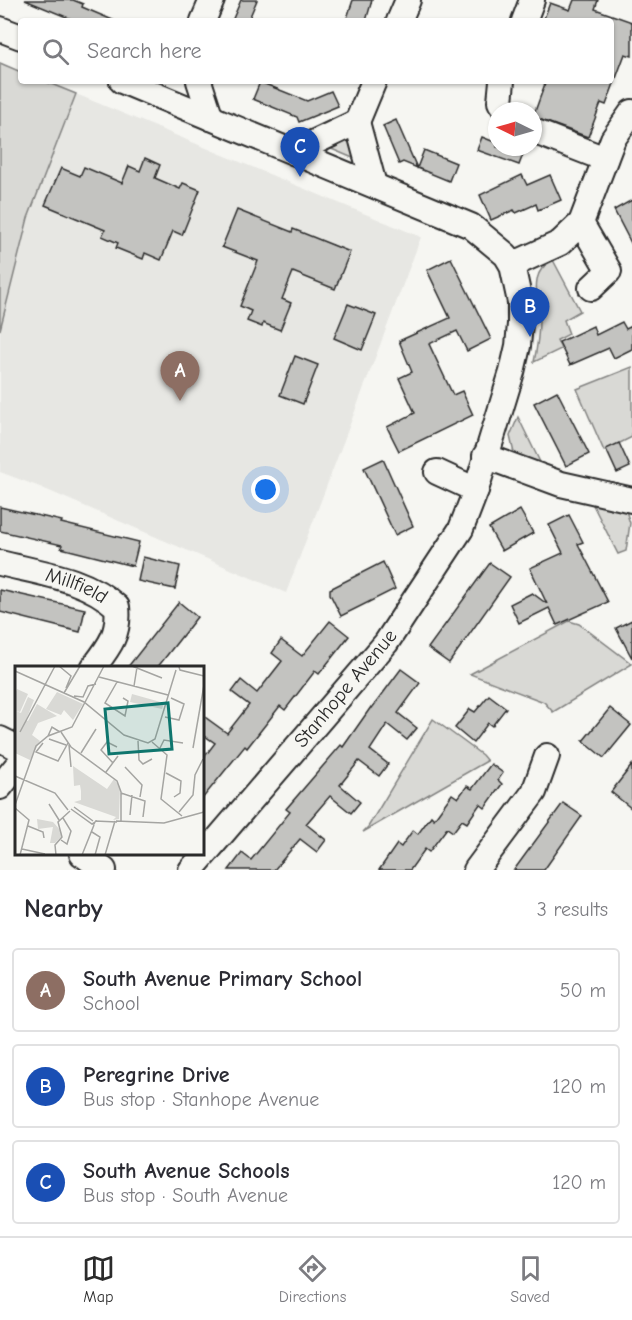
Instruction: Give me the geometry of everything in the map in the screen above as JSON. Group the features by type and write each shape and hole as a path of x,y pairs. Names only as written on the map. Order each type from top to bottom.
{"street":[{"path":"204,18 212,0"},
{"path":"400,18 408,0"},
{"path":"526,18 532,0"},
{"path":"0,29 18,36"},
{"name":"Stanhope Avenue","path":"132,84 471,226 506,255 512,265 520,302 518,346 512,372 476,490 460,529 386,643 204,854"},
{"path":"200,84 211,118"},
{"path":"373,84 357,122 374,185"},
{"path":"500,102 502,84"},
{"path":"512,265 560,243 581,222 613,139 632,112"},
{"path":"294,152 357,122"},
{"path":"542,134 605,159"},
{"path":"581,222 609,271 591,288"},
{"path":"485,456 561,484 632,500"},
{"path":"438,471 476,490"},
{"name":"Millfield","path":"0,563 86,585 105,595 117,607 118,622 110,645 94,666"},
{"path":"0,739 15,746"},
{"path":"476,870 534,792 547,756"},
{"path":"15,768 0,788 15,801"},
{"path":"83,855 104,870"},
{"name":"Stanhope Avenue","path":"190,870 203,855"}],"shaded area":[{"path":"0,63 18,71 18,84 51,84 76,94 28,218 0,330"},
{"path":"76,94 421,237 286,593 0,472 0,330 28,218"},
{"path":"349,136 360,161 322,145"},
{"path":"553,260 580,311 564,320 569,334 557,340 561,349 534,362 539,326 537,279 545,265"},
{"path":"632,367 632,437 604,451 577,389"},
{"path":"518,417 540,462 514,453 510,436"},
{"path":"592,503 625,508 630,523 626,551 618,554"},
{"path":"569,621 579,624 632,664 553,712 544,702 470,674"},
{"path":"433,719 487,761 363,832 368,827"}],"building":[{"path":"25,0 73,0 83,4 82,7 108,18 69,18"},
{"path":"241,0 257,0 249,18 233,18"},
{"path":"353,0 372,0 367,18 347,18"},
{"path":"574,0 598,0 595,9 632,22 632,56 625,54 614,84 614,18 544,18 550,3 570,10"},
{"path":"259,84 265,84 307,101 331,91 338,106 299,122 297,117 253,99"},
{"path":"545,84 614,84 606,105 601,103 588,137 542,120 542,102 538,102"},
{"path":"396,120 417,168 403,162 399,164 383,126"},
{"path":"482,137 488,139 488,154 477,150"},
{"path":"424,150 456,163 449,181 417,168"},
{"path":"494,156 522,156 519,165"},
{"path":"145,158 160,165 155,178 180,189 183,183 200,190 182,235 173,231 161,260 145,253 143,259 116,248 118,243 102,236 105,230 45,205 61,168 80,176 84,167 122,183 129,166 140,171"},
{"path":"522,175 527,185 550,175 561,200 538,210 536,204 516,213 514,210 491,220 480,195"},
{"path":"632,200 632,245 614,210"},
{"path":"237,210 350,252 335,289 293,272 282,299 291,303 280,330 263,323 262,327 247,321 251,311 240,306 258,261 222,247"},
{"path":"451,258 491,339 467,351 457,331 429,344 453,395 462,391 473,415 399,451 387,427 415,413 399,378 412,372 399,341 450,318 427,270"},
{"path":"348,304 376,315 362,350 334,338"},
{"path":"622,322 626,329 632,326 632,349 614,358 609,348 570,365 559,342 593,326 596,335"},
{"path":"295,356 318,365 303,404 280,395"},
{"path":"557,391 589,454 566,466 534,403"},
{"path":"619,443 630,467 617,473 606,449"},
{"path":"383,459 413,526 395,535 364,468"},
{"path":"0,507 139,542 133,566 61,548 62,545 0,531"},
{"path":"520,510 533,533 502,551 489,528"},
{"path":"569,515 583,542 578,544 608,602 557,625 549,608 519,623 510,604 532,593 547,604 530,568 563,553 549,525"},
{"path":"143,557 180,566 175,589 138,581"},
{"path":"383,562 395,589 341,616 330,594 330,589"},
{"path":"490,563 510,577 449,663 428,648"},
{"path":"0,590 85,609 80,632 0,612"},
{"path":"179,602 197,617 159,666 129,666"},
{"path":"632,620 632,658 616,628"},
{"path":"330,621 349,636 319,674 315,671 285,710 280,706 204,797 204,757 215,743 204,735 204,716 227,733 249,705 232,692 241,680 257,693 282,661 272,653 281,640 302,656"},
{"path":"401,669 420,683 398,713 417,728 407,740 387,724 370,750 388,764 379,776 359,761 340,785 360,802 351,813 330,796 306,824 326,840 317,852 300,839 274,870 229,870 242,853 251,860 290,812 286,809 341,745 343,747"},
{"path":"489,695 506,708 492,726 488,723 473,743 455,728 470,709 475,712"},
{"path":"610,708 631,725 604,758 583,741"},
{"path":"491,764 503,773 498,780 502,784 485,808 480,804 467,823 462,820 453,832 447,828 429,852 425,849 410,870 379,870 397,844 401,847 413,830 418,834 431,816 434,819 452,794 458,798 467,786 472,789"},
{"path":"632,765 632,809 611,792"},
{"path":"563,803 582,816 544,870 514,870"}],"place":[{"name":"South Avenue Schools","path":"300,177"},
{"name":"Peregrine Drive","path":"530,337"},
{"name":"South Avenue Primary School","path":"180,401"}]}
